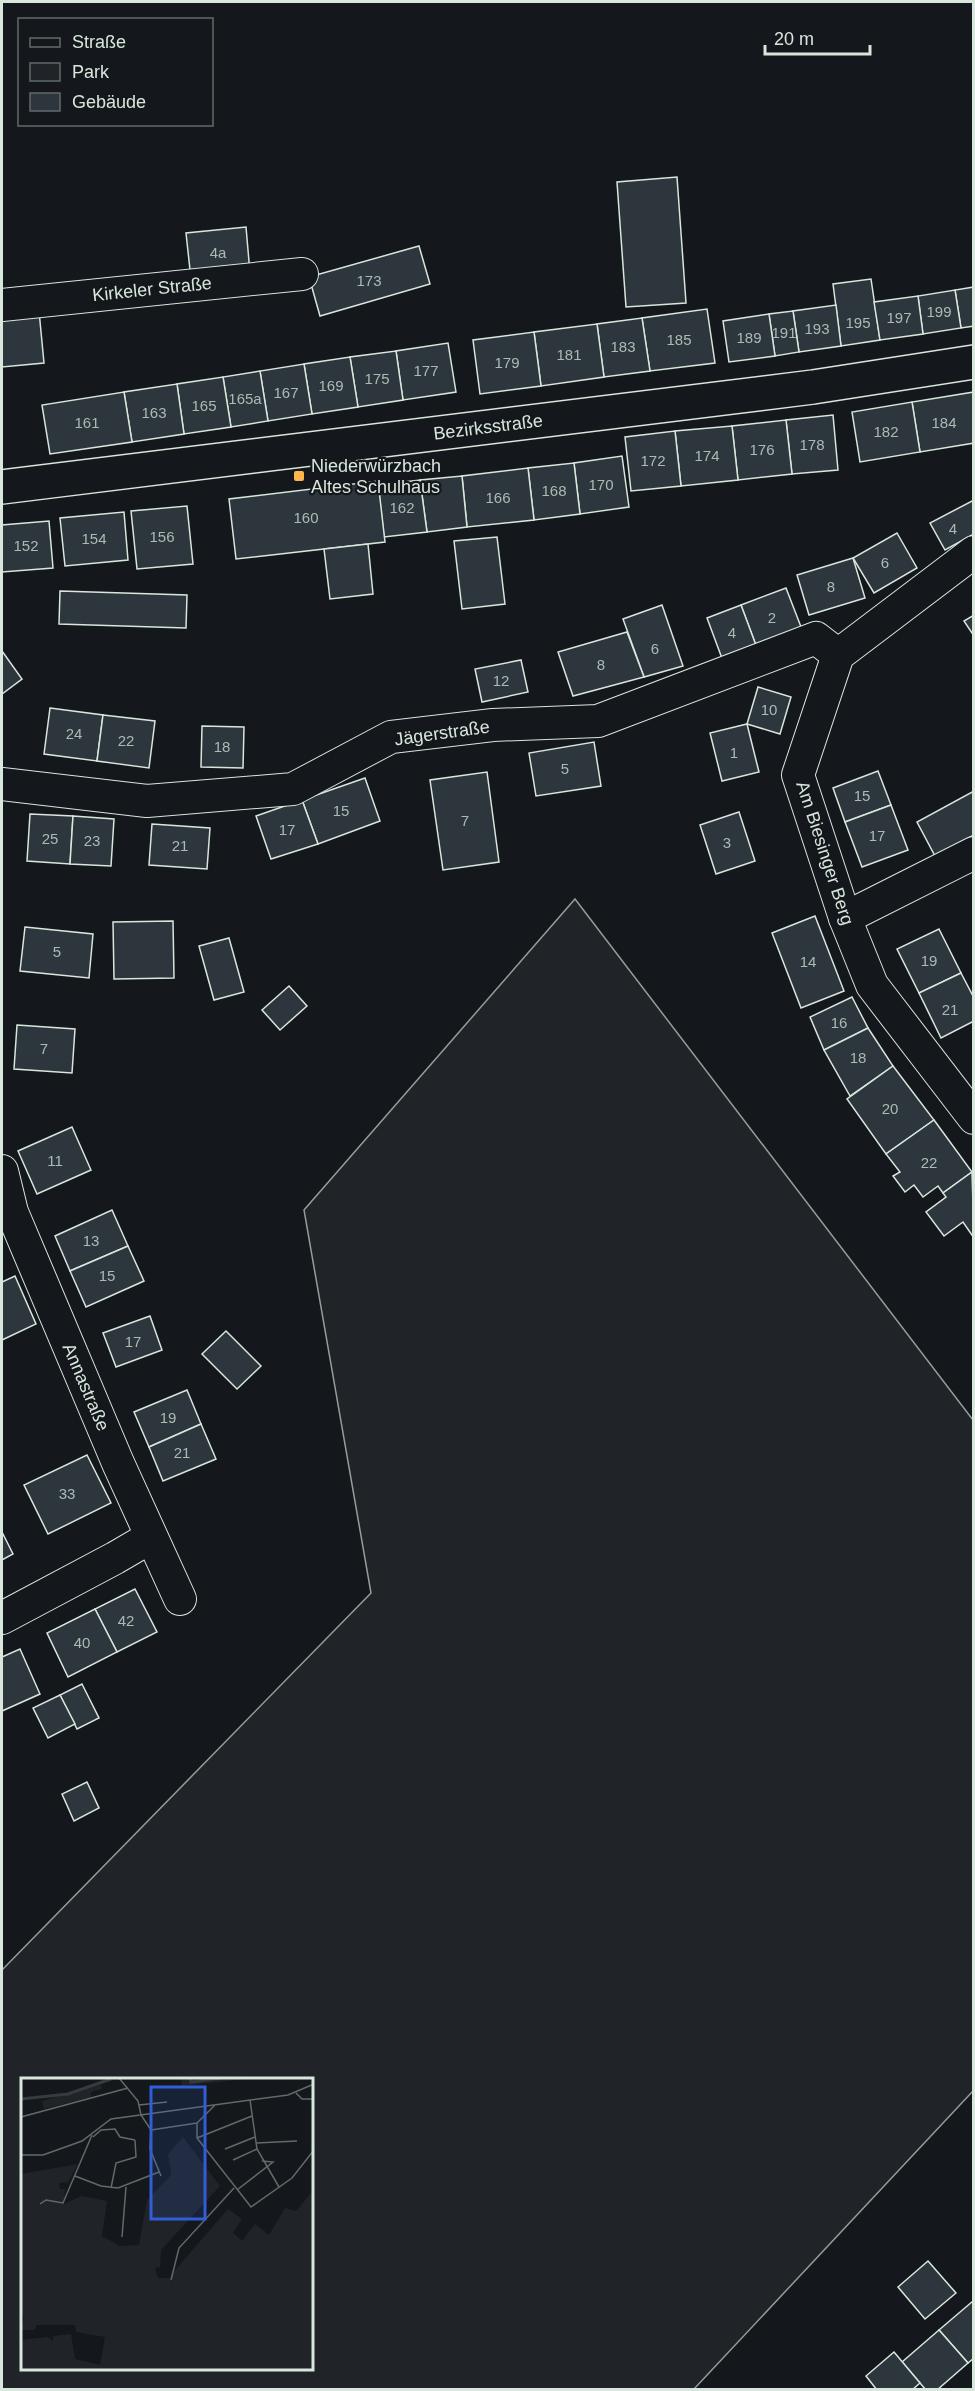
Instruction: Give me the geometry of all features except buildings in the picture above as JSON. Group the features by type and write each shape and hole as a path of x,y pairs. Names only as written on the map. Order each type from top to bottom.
{"main road":[{"name":"Bezirksstraße","path":"2,487 813,387 974,362"}],"street":[{"name":"Kirkeler Straße","path":"2,305 302,274"},
{"path":"838,655 974,552"},
{"name":"Jägerstraße","path":"2,784 147,801 292,789 392,737 493,725 598,721 816,638 838,655"},
{"name":"Am Biesinger Berg","path":"838,655 798,775 845,918 872,985 974,1118"},
{"path":"845,918 974,853"},
{"name":"Annastraße","path":"2,1171 12,1212 151,1537 180,1599"},
{"path":"2,1618 151,1537"}],"green space":[{"path":"575,899 973,1420 973,2091 694,2389 2,2389 2,1970 371,1593 304,1210"}],"place":[{"name":"Niederwürzbach Altes Schulhaus","path":"299,476"}]}
